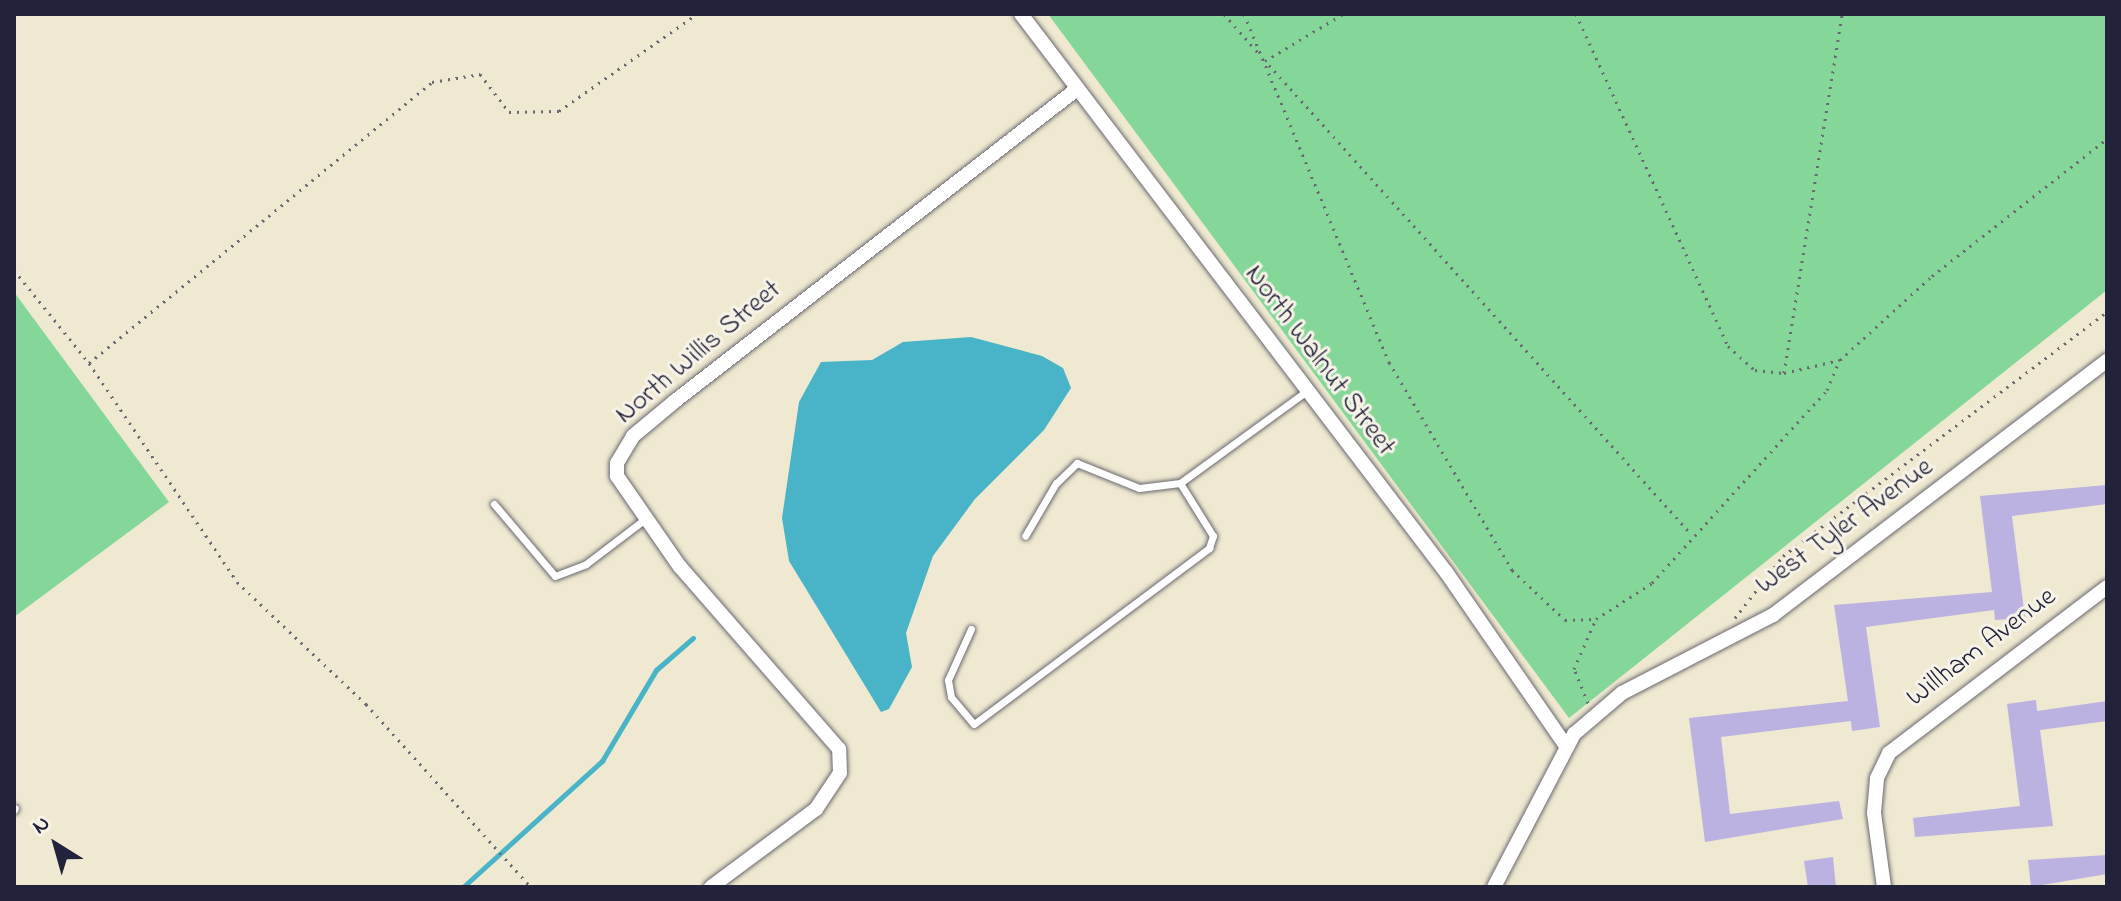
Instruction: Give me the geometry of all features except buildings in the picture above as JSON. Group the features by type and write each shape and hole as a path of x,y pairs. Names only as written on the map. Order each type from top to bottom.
{"street":[{"name":"North Walnut Street","path":"1021,14 1308,390 1566,746"},
{"name":"North Willis Street","path":"711,887 816,809 840,773 839,749 645,519 617,476 633,436 1077,89"},
{"name":"West Tyler Avenue","path":"1494,887 1566,746 1594,717 1721,636 1773,615 1833,573 2107,361"},
{"name":"Willham Avenue","path":"1884,887 1874,813 1877,778 1889,753 2107,587"}],"lane":[{"path":"1025,536 1056,483 1077,463 1139,488 1180,483 1308,390"},
{"path":"971,629 948,680 951,697 974,724 1209,548 1209,525 1180,483"},
{"path":"494,504 555,576 586,564 645,519"}],"path":[{"path":"89,363 432,82 480,74 509,112 559,111 697,14"},
{"path":"1224,14 1693,536"},
{"path":"1244,14 1389,362 1512,570 1565,620 1596,619 1652,583 1827,390 1840,360 1932,276 2107,139"},
{"path":"1265,61 1343,14"},
{"path":"1576,14 1728,346 1755,370 1784,373 1840,360"},
{"path":"1784,373 1842,14"},
{"path":"14,270 89,363 237,582 366,704 531,887"},
{"path":"1721,636 1783,556 2107,312"},
{"path":"1594,717 1574,669 1596,619"}],"green space":[{"path":"1048,14 2107,14 2107,290 1569,718"},
{"path":"14,292 169,502 14,617"}],"water":[{"path":"971,337 1042,356 1063,368 1071,388 1044,430 975,499 933,556 906,633 912,667 889,709 881,712 789,561 782,518 799,402 821,362 872,360 903,342"}],"waterway":[{"path":"463,887 602,761 656,670 693,638"}]}
